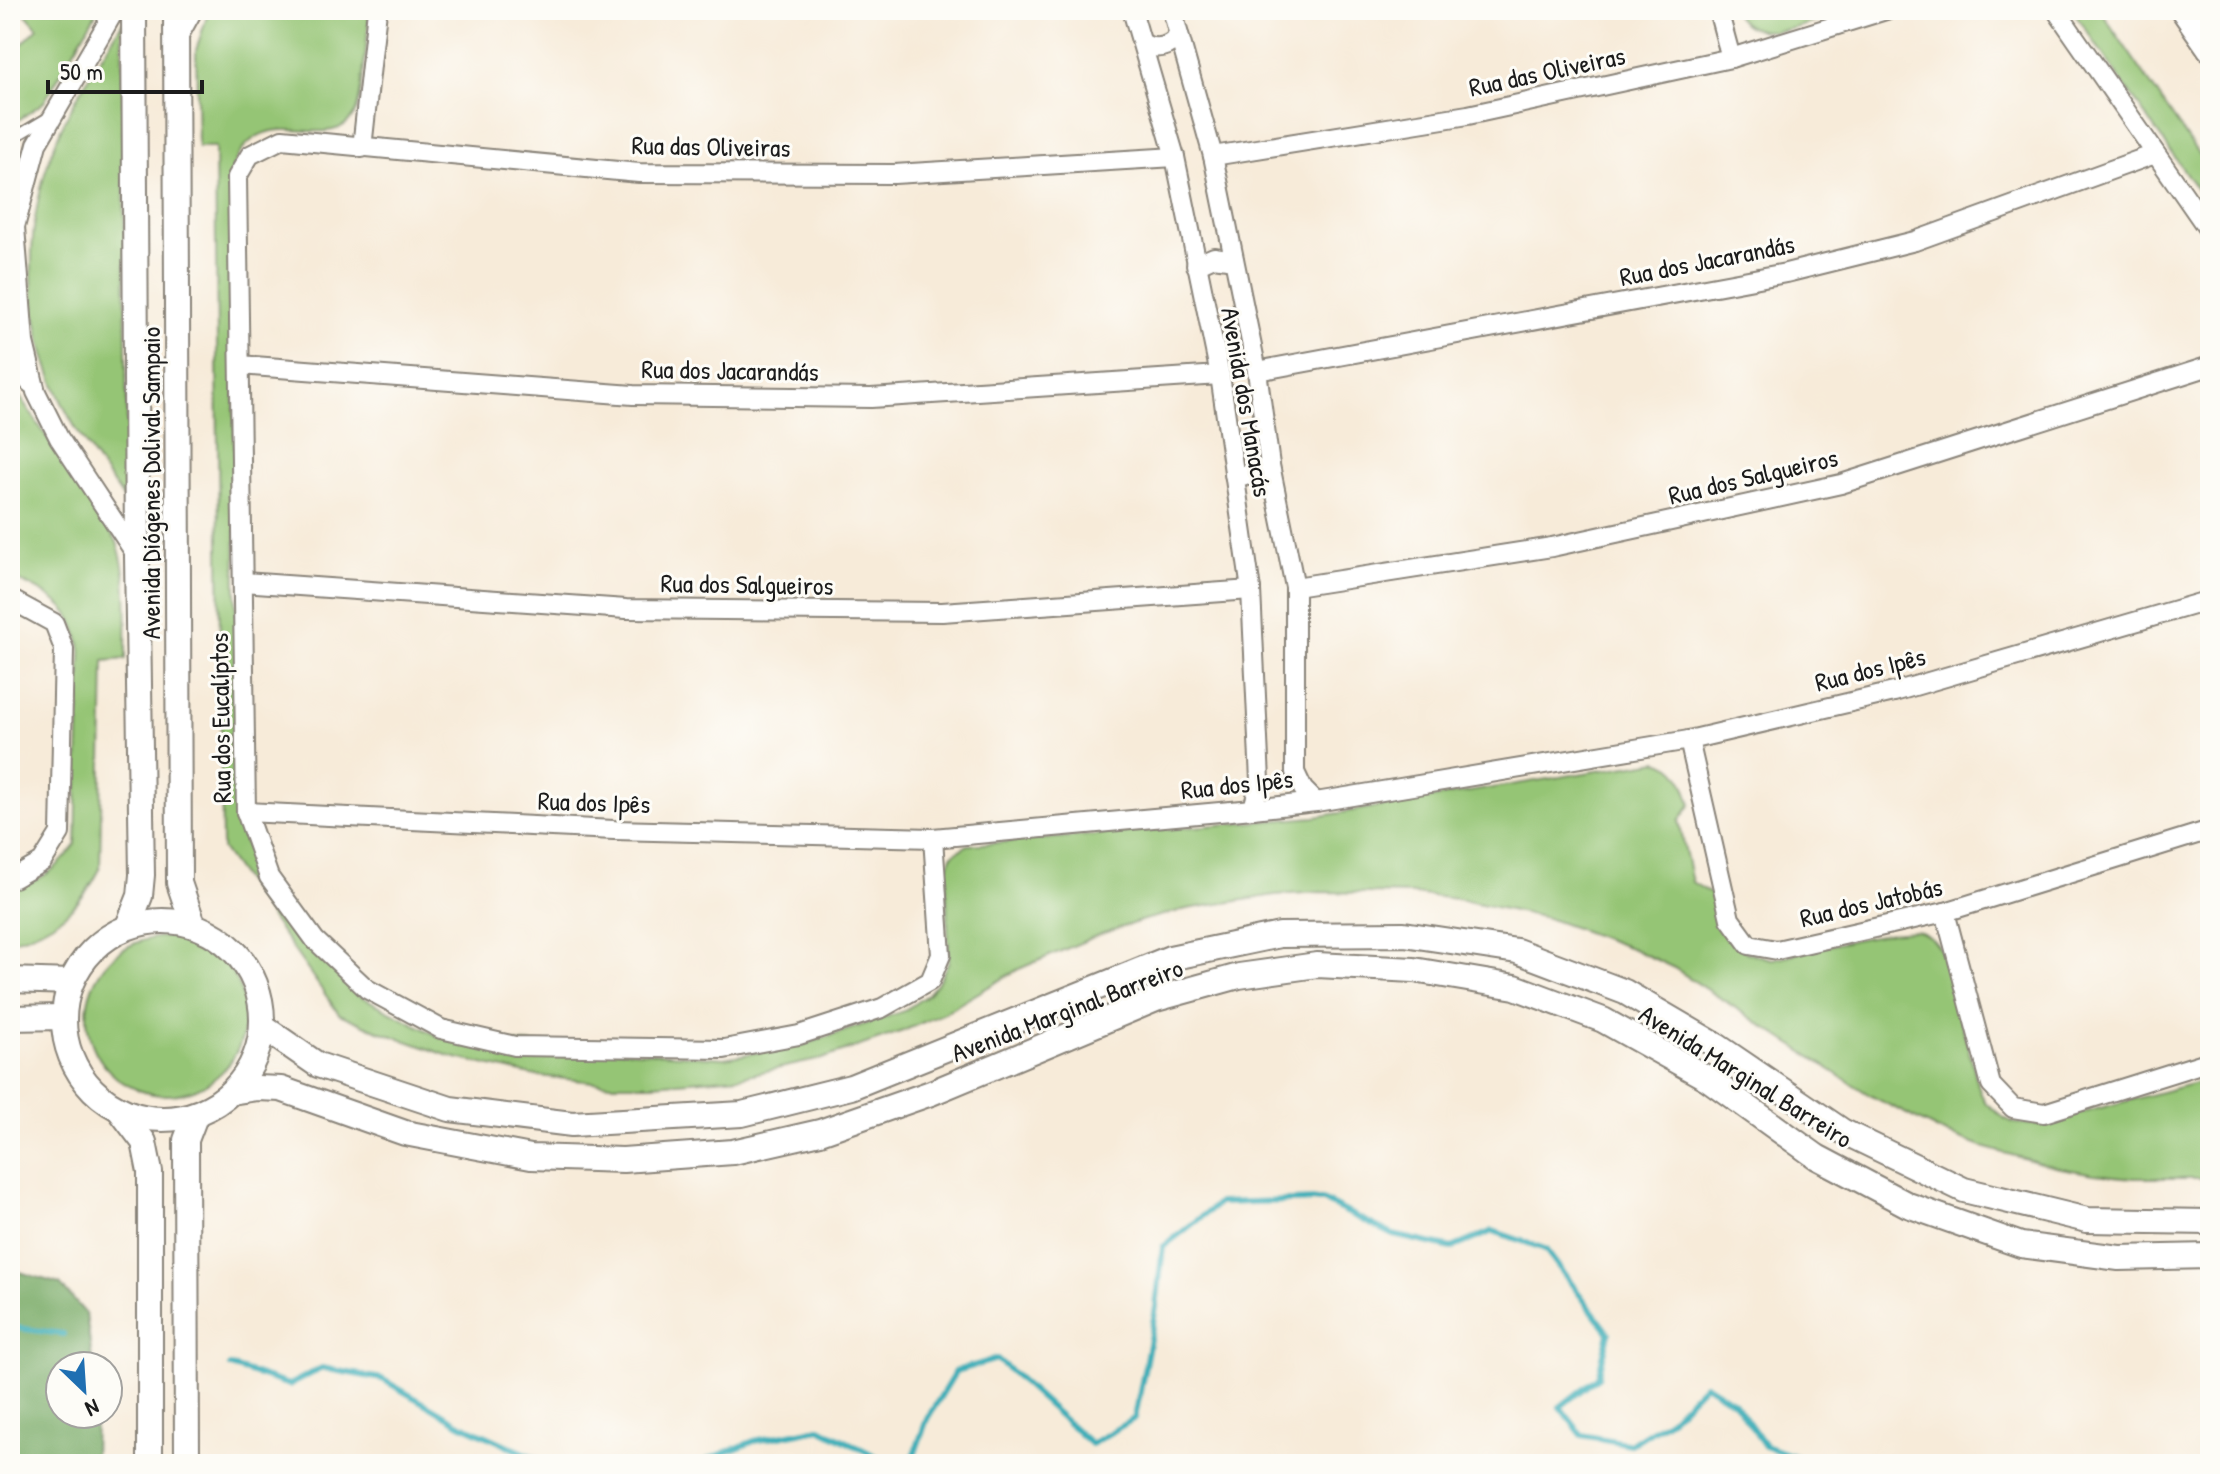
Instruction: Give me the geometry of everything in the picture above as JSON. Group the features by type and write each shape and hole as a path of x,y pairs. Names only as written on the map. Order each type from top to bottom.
{"street":[{"name":"Avenida Diógenes Dolival Sampaio","path":"115,10 37,144 13,229 24,342 36,392 59,438 137,557"},
{"name":"Avenida Diógenes Dolival Sampaio","path":"128,926 140,896 142,875 134,10"},
{"name":"Avenida Diógenes Dolival Sampaio","path":"176,10 179,883 193,924"},
{"name":"Avenida Diógenes Dolival Sampaio","path":"177,39 193,10"},
{"path":"362,148 377,10"},
{"name":"Avenida dos Manacás","path":"1132,10 1175,157 1220,375 1251,590 1260,781 1253,809"},
{"name":"Avenida dos Manacás","path":"1172,10 1213,156 1257,371 1270,465 1295,587 1295,772 1303,789 1316,802"},
{"path":"1718,10 1731,58"},
{"name":"Rua das Oliveiras","path":"1213,156 1468,115 1731,58 1886,10"},
{"path":"2056,10 2210,232"},
{"path":"2183,10 2210,49"},
{"path":"1142,43 1162,48 1179,35"},
{"name":"Rua das Oliveiras","path":"250,155 282,139 655,173 894,174 1175,157"},
{"name":"Rua dos Jacarandás","path":"1257,371 1801,269 1915,241 2155,154"},
{"name":"Rua dos Eucalíptos","path":"250,155 237,177 246,812 269,877 315,940 367,989 441,1029 515,1046 724,1049 799,1035 882,1008 930,981 941,955 933,838"},
{"path":"1196,265 1214,257 1234,260"},
{"path":"10,357 36,392"},
{"name":"Rua dos Jacarandás","path":"240,365 633,395 871,398 1220,375"},
{"name":"Rua dos Salgueiros","path":"1295,587 1552,547 1841,484 2210,366"},
{"path":"1234,474 1252,476 1270,465"},
{"name":"Rua dos Salgueiros","path":"243,582 626,609 895,612 942,612 1251,590"},
{"path":"10,599 54,623 64,649 60,833 42,862 14,878 10,877"},
{"name":"Rua dos Ipês","path":"246,812 614,830 933,838 1253,809 1316,802 1689,740 1894,692 2210,600"},
{"name":"Rua dos Jatobás","path":"1689,740 1730,919 1749,945 1777,950 1945,912 2210,830"},
{"path":"1945,912 1991,1085 2013,1108 2044,1113 2210,1061"},
{"path":"161,920 193,924 220,937 241,957 256,982 263,1011 261,1040 250,1068 231,1092 215,1105 196,1114 170,1119 144,1118 119,1109 95,1093 77,1072 66,1046 63,1017 71,982 84,958 104,939 128,926 161,920"},
{"name":"Avenida Marginal Barreiro","path":"263,1027 318,1065 450,1109 572,1124 742,1114 851,1087 1170,958 1280,935 1404,934 1517,951 1625,992 1717,1046 1842,1131 1964,1190 2087,1220 2210,1222"},
{"name":"Avenida Marginal Barreiro","path":"231,1092 257,1088 281,1089 405,1133 531,1157 623,1160 733,1152 820,1132 917,1098 1156,999 1226,980 1317,965 1414,970 1515,987 1603,1020 1707,1078 1817,1157 1908,1205 2021,1245 2119,1258 2210,1256"},
{"path":"10,980 71,982"},
{"path":"10,1018 63,1017"},
{"path":"119,1109 144,1142 150,1172 150,1464"},
{"path":"187,1464 186,1140 196,1114"}],"lane":[{"path":"10,140 56,111"},
{"path":"10,201 13,229"}],"green space":[{"path":"22,10 98,10 44,102 10,126 10,56 38,28"},
{"path":"209,10 370,10 358,105 344,126 329,131 277,130 260,135 245,147 232,169 238,810 247,848 263,880 311,944 360,996 440,1037 724,1058 803,1045 904,1011 937,984 949,961 946,870 953,854 968,845 1315,817 1658,761 1672,767 1684,783 1691,804 1679,821 1692,882 1711,894 1718,920 1729,940 1748,953 1772,959 1894,933 1921,932 1934,941 1943,954 1980,1092 1986,1103 2014,1123 2036,1125 2210,1079 2210,1178 2133,1178 2094,1174 2055,1167 1979,1146 1942,1132 1871,1096 1674,968 1633,949 1547,918 1457,899 1412,894 1320,892 1275,895 1187,909 1144,920 1101,934 1019,969 942,1014 903,1031 822,1059 739,1077 611,1084 531,1075 452,1057 339,1014 222,849 215,147 198,147 196,50"},
{"path":"1733,10 1849,10 1786,30 1770,31 1756,29 1743,22"},
{"path":"2072,10 2100,10 2210,171 2210,208"},
{"path":"122,23 128,506 83,440 60,398 39,335 32,270 38,204 56,141 78,96"},
{"path":"10,382 117,542 126,585 127,615 126,659 104,661 100,869 84,895 64,916 39,931 10,941 10,888 30,883 48,873 76,844 81,651 78,635 66,611 48,596 10,576"},
{"path":"166,937 196,943 222,960 239,986 245,1016 239,1046 222,1072 196,1089 166,1095 136,1089 110,1072 93,1046 87,1016 93,986 110,960 136,943"},
{"path":"10,1269 60,1284 86,1314 91,1350 44,1350 44,1430 95,1430 94,1464 10,1464"}],"waterway":[{"path":"911,1464 927,1419 956,1371 997,1359 1091,1444 1135,1418 1156,1307 1163,1247 1219,1203 1322,1200 1393,1235 1452,1248 1493,1231 1545,1249 1609,1333 1598,1377 1560,1407 1582,1435 1631,1444 1670,1419 1705,1384 1735,1403 1765,1446 1816,1464"},
{"path":"10,1327 63,1334"},
{"path":"230,1366 289,1385 322,1368 382,1379 460,1424 544,1462 571,1464"},
{"path":"677,1464 700,1463 754,1441 820,1428 891,1464"}]}
